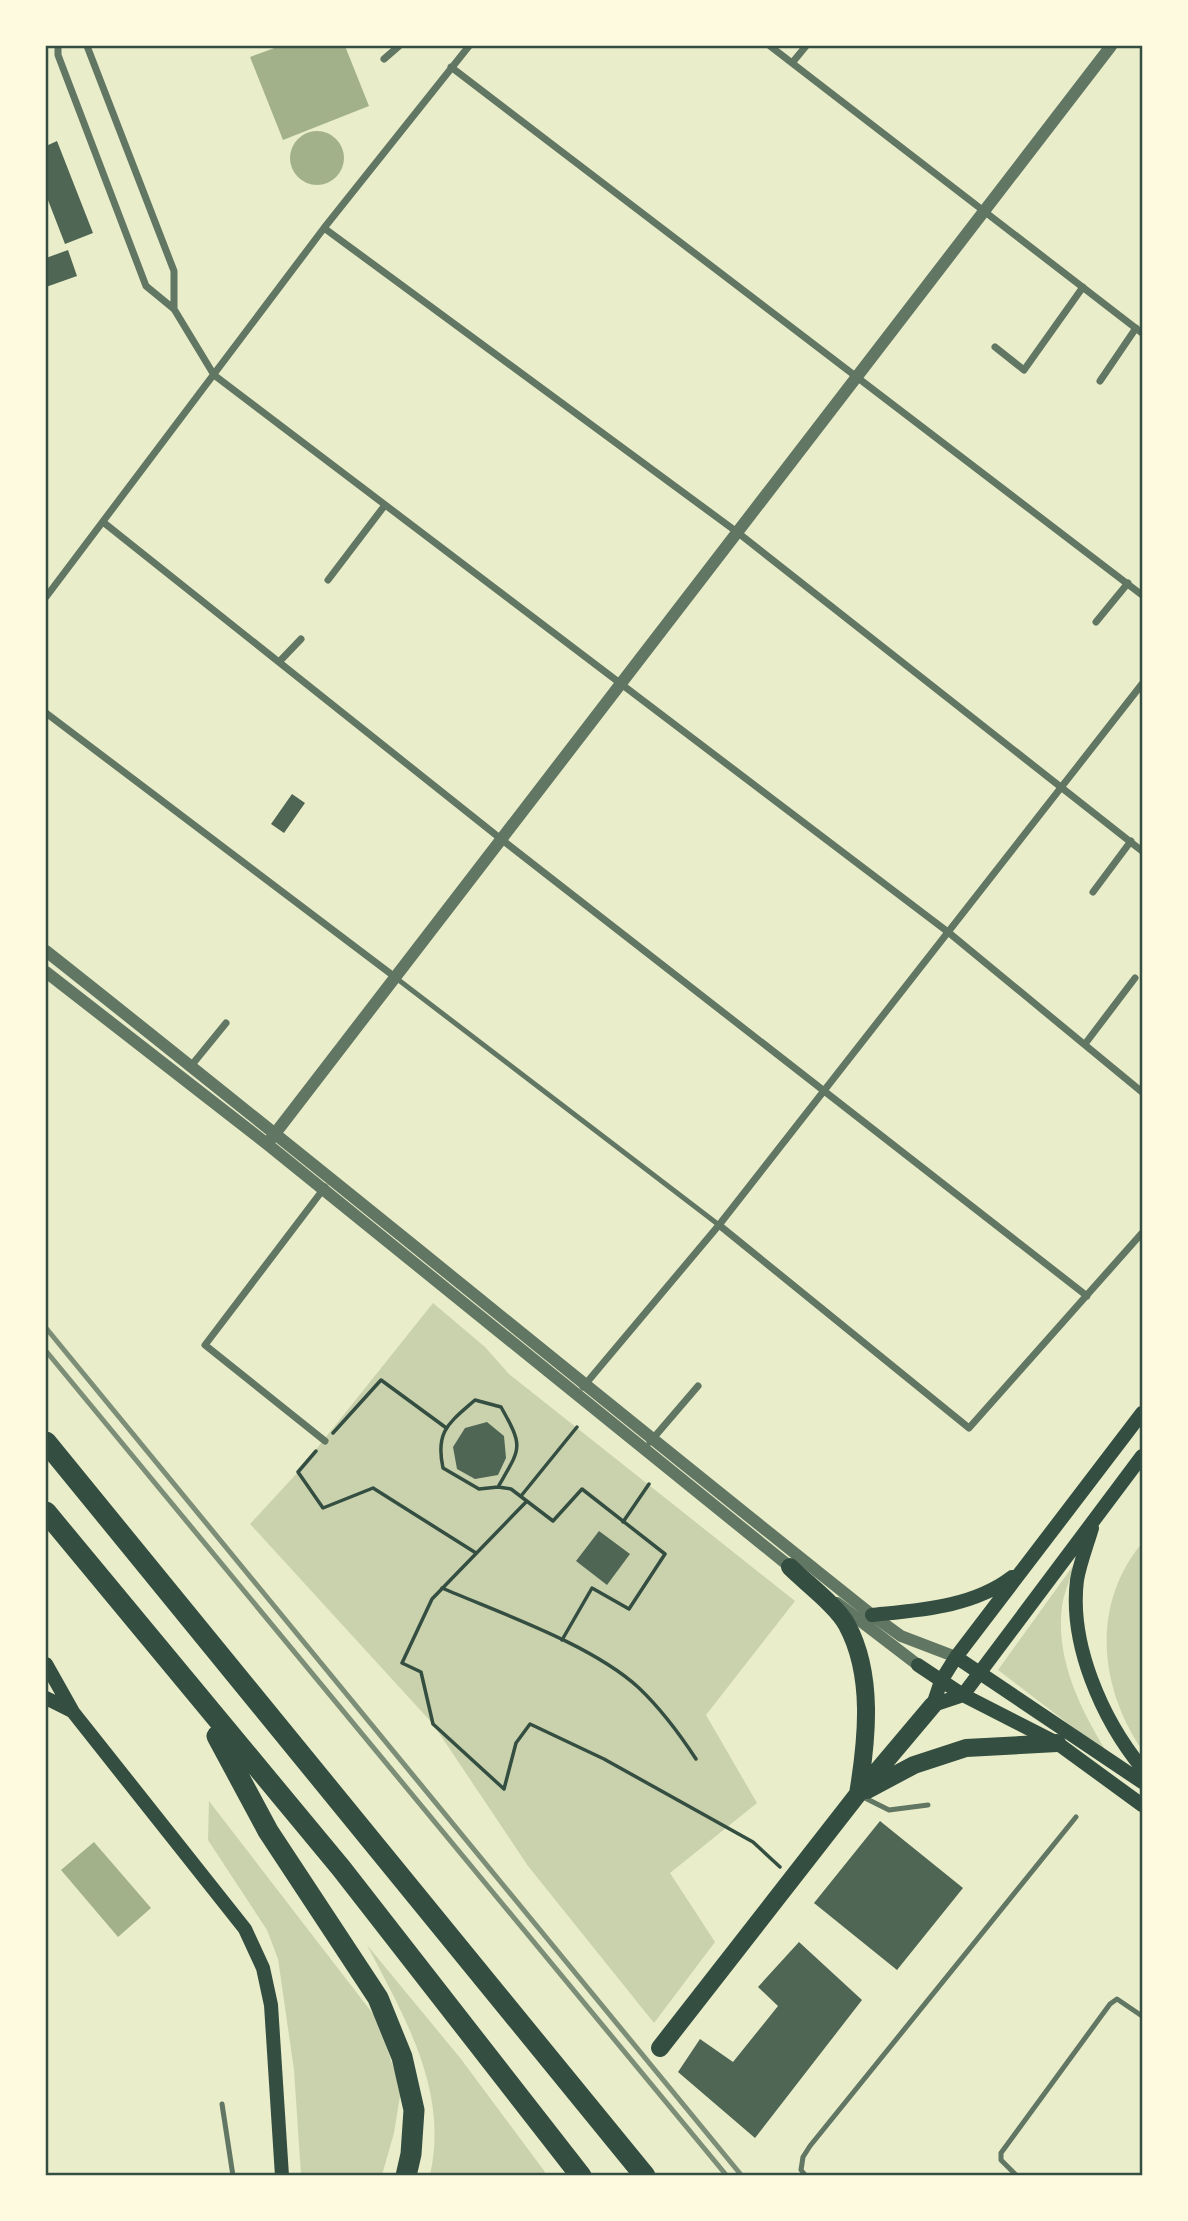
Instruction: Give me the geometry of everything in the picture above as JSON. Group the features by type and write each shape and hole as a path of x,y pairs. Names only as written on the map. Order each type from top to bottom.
{"highway":[{"path":"46,1442 645,2175"},
{"path":"46,1511 198,1700 341,1868 581,2175"},
{"path":"198,1700 268,1830 378,1998 402,2057 414,2110 411,2154 406,2175"}],"main road":[{"path":"660,2048 858,1794 933,1705 942,1681 956,1657 1143,1413"},
{"path":"933,1705 963,1695 1143,1456"},
{"path":"1096,1517 1077,1579 1076,1627 1096,1687 1127,1749 1143,1768"},
{"path":"872,1615 939,1608 971,1598 1000,1587 1027,1565"},
{"path":"790,1567 846,1623 862,1666 866,1750 858,1794"},
{"path":"956,1657 1143,1782"},
{"path":"46,1664 73,1712 245,1929 263,1968 271,2005 282,2175"},
{"path":"918,1665 963,1695 1057,1743 1143,1805"},
{"path":"46,1698 73,1712"},
{"path":"858,1794 914,1765 966,1748 1057,1743"}],"street":[{"path":"58,46 58,55 146,286 174,309 214,375 948,932 1143,1091"},
{"path":"87,46 174,271 174,309"},
{"path":"384,59 399,46"},
{"path":"46,597 324,228 469,46"},
{"path":"771,46 1139,330 1100,381"},
{"path":"792,62 806,46"},
{"path":"267,1144 1111,46"},
{"path":"451,67 1143,595"},
{"path":"324,228 737,532 1142,851"},
{"path":"995,347 1024,369 1083,286"},
{"path":"328,580 385,505"},
{"path":"103,522 501,839 1087,1296"},
{"path":"1096,622 1128,583"},
{"path":"279,662 301,639"},
{"path":"576,1396 719,1226 1143,684"},
{"path":"46,713 395,977"},
{"path":"1093,892 1131,841"},
{"path":"46,951 332,1177 586,1385 648,1445 790,1567 918,1665"},
{"path":"46,972 267,1144 576,1396 648,1445 901,1636 956,1657"},
{"path":"1084,1044 1136,978"},
{"path":"191,1066 226,1023"},
{"path":"325,1441 205,1345 332,1177"},
{"path":"719,1226 969,1428 1143,1233"},
{"path":"648,1445 698,1386"}],"lane":[{"path":"395,977 719,1226"},
{"path":"858,1794 889,1810 928,1805"},
{"path":"806,2175 801,2170 803,2157 810,2146 1076,1817"},
{"path":"1017,2175 1001,2160 1001,2153 1091,2035 1110,2004 1117,1999 1143,2016"},
{"path":"222,2104 233,2175"}],"path":[{"path":"445,1427 381,1380 298,1472 323,1508 373,1488 476,1553"},
{"path":"498,1487 516,1454 519,1438 501,1407 475,1400 445,1427 439,1449 443,1468 479,1489 511,1489 552,1521 582,1489 665,1554 629,1609 592,1588 562,1640"},
{"path":"521,1496 577,1427"},
{"path":"623,1522 649,1484"},
{"path":"527,1501 432,1598 402,1663 421,1672 433,1724 504,1789 516,1743 530,1724 604,1759 753,1842 793,1878"},
{"path":"441,1588 580,1648 637,1686 674,1725 696,1759"}],"shaded area":[{"path":"280,46 345,46 369,106 283,140 250,57"},
{"path":"317,131 336,139 344,158 336,177 317,185 298,177 290,158 298,139"},
{"path":"433,1303 485,1347 509,1374 795,1601 706,1715 757,1803 670,1873 715,1942 654,2023 528,1866 433,1724 250,1524 298,1472"},
{"path":"1142,1543 1142,1750 1117,1699 1107,1646 1108,1619 1114,1592"},
{"path":"1075,1563 1062,1606 1062,1645 1072,1684 1088,1720 1108,1754 998,1670"},
{"path":"209,1801 377,2019 401,2090 394,2133 382,2175 301,2175 294,2070 278,1959 267,1930 208,1840"},
{"path":"94,1842 151,1908 118,1937 61,1870"},
{"path":"367,1945 461,2059 545,2172 542,2175 430,2175 434,2114 428,2085 409,2028"}],"building":[{"path":"57,141 93,233 65,244 46,195 46,146"},
{"path":"68,250 77,276 46,287 46,258"},
{"path":"292,794 305,803 284,833 271,824"},
{"path":"487,1422 504,1436 506,1458 498,1475 475,1479 457,1469 453,1447 465,1428"},
{"path":"599,1531 630,1554 607,1585 576,1561"},
{"path":"880,1821 963,1888 897,1970 814,1903"},
{"path":"799,1942 862,2000 755,2138 678,2072 700,2039 733,2062 778,2006 758,1987"}],"railway":[{"path":"46,1328 742,2176"},
{"path":"46,1351 727,2176"}]}
